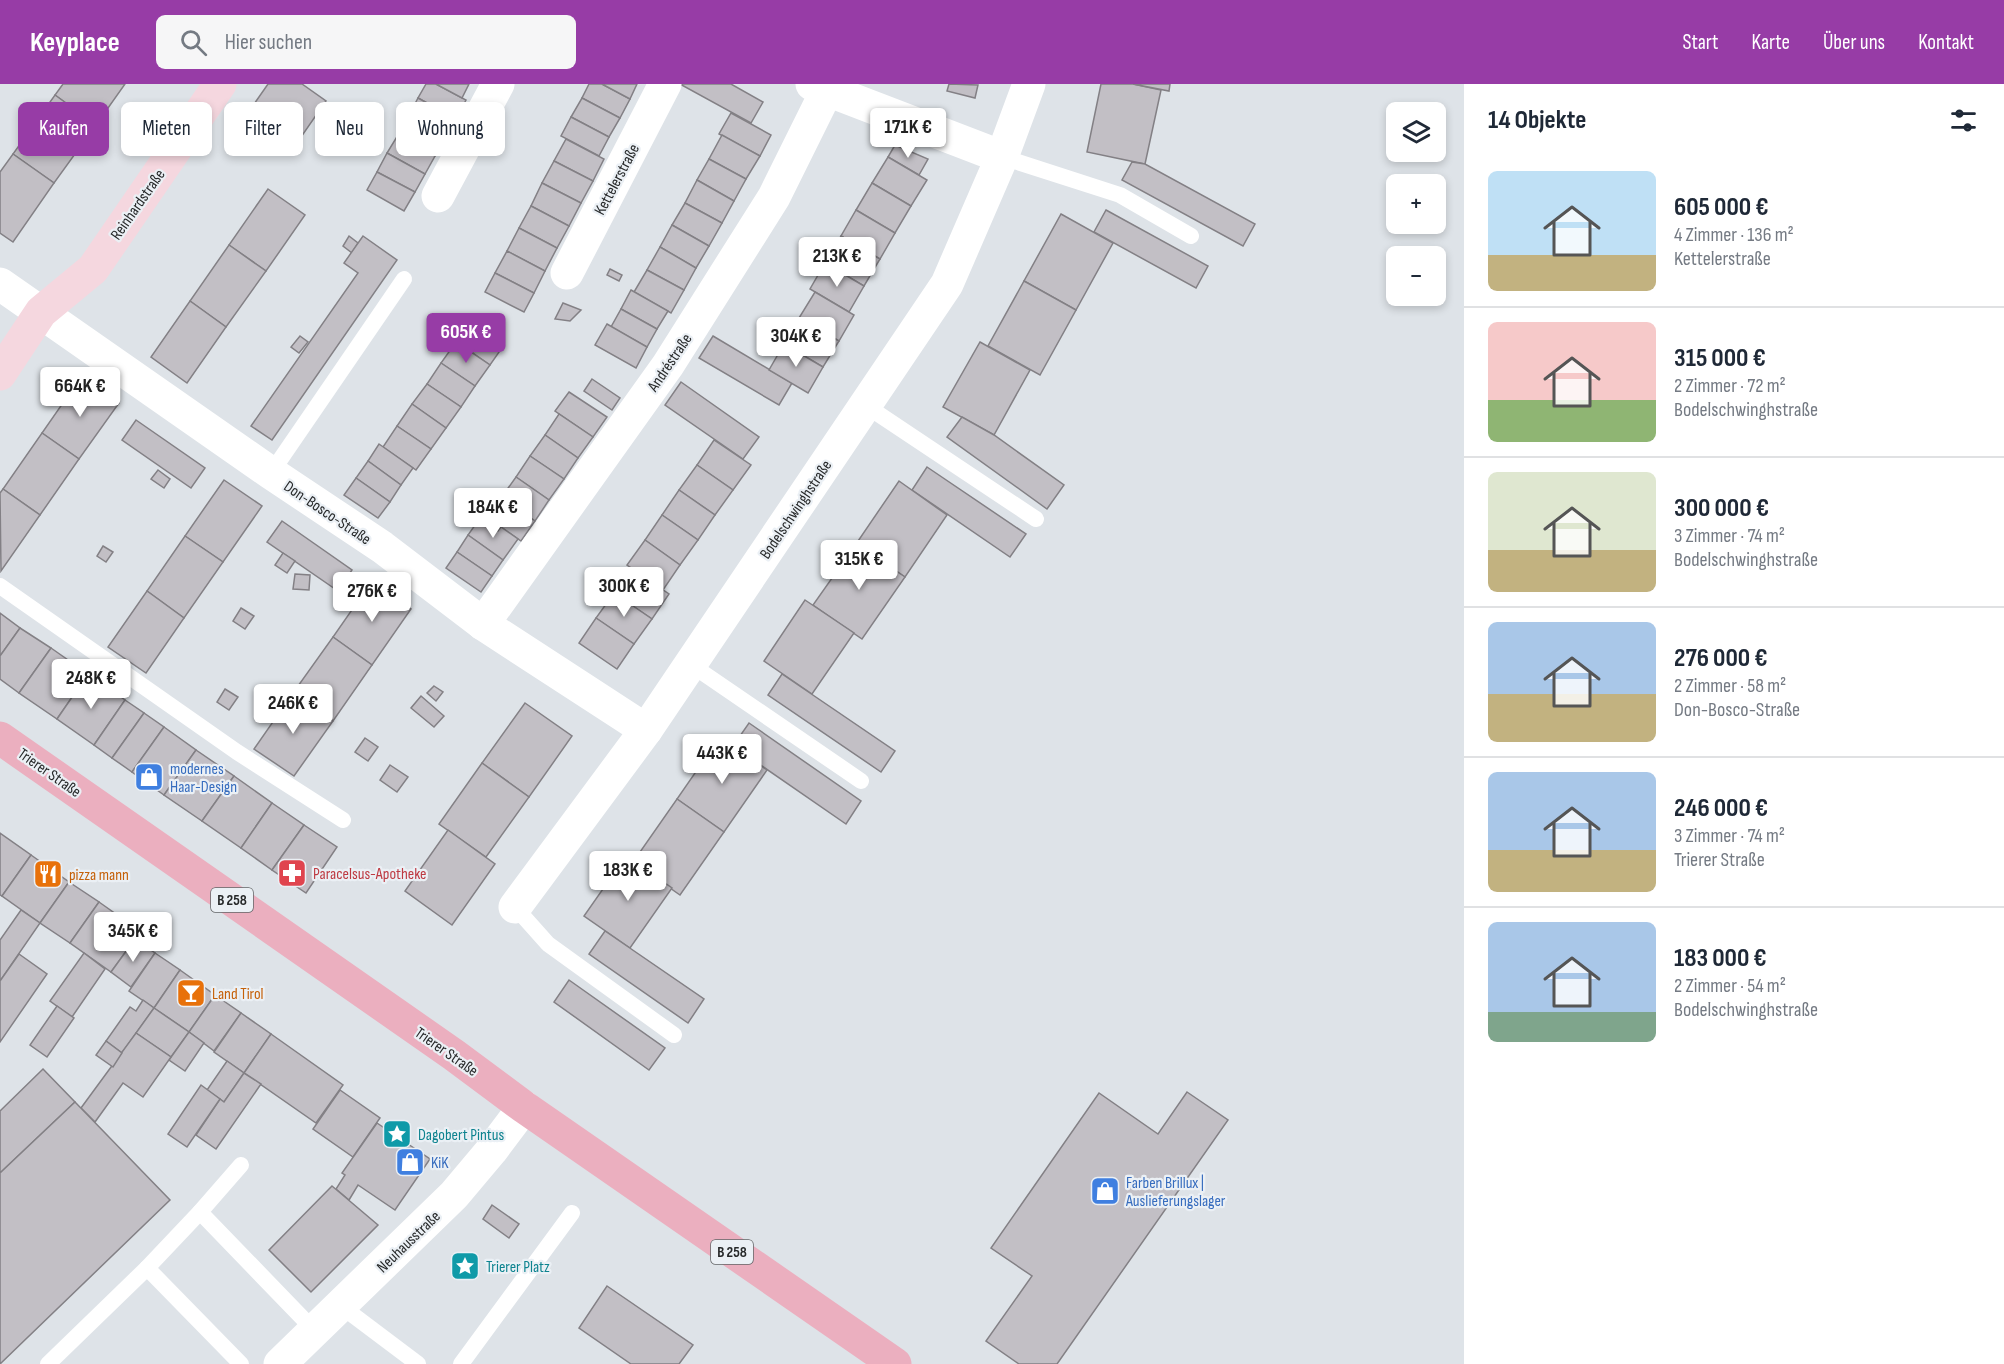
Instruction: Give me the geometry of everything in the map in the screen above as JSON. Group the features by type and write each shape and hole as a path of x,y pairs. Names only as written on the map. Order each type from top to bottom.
{"main road":[{"name":"Trierer Straße","path":"0,738 454,1055 524,1107 895,1364"}],"street":[{"name":"Reinhardstraße","path":"0,374 41,312 93,269 220,84"},
{"path":"438,196 498,84"},
{"name":"Kettelerstraße","path":"567,273 665,84"},
{"name":"Bodelschwinghstraße","path":"515,907 645,730 948,284 1002,157 1029,84"},
{"path":"823,86 1002,157"},
{"name":"Andréstraße","path":"483,624 668,365 774,197 823,86"},
{"path":"0,284 41,312"},
{"name":"Don-Bosco-Straße","path":"41,312 382,548 483,624 645,730"},
{"name":"Neuhausstraße","path":"280,1364 454,1195 524,1107"}],"lane":[{"path":"1002,157 1120,195 1191,236"},
{"path":"271,473 404,279"},
{"path":"865,405 1036,519"},
{"path":"0,586 237,752 343,820"},
{"path":"690,664 861,781"},
{"path":"515,907 548,944 675,1035"},
{"path":"48,1364 147,1268 201,1212 241,1165"},
{"path":"201,1212 315,1331"},
{"path":"461,1364 572,1213"},
{"path":"147,1268 241,1364"},
{"path":"341,1306 418,1364"}],"building":[{"path":"63,84 125,84 109,107 109,102 65,102 55,95"},
{"path":"268,84 302,84 326,101 315,102 315,117 303,134 303,102 255,102"},
{"path":"426,84 436,84 466,100 465,102 425,102 418,98"},
{"path":"436,84 469,84 462,98"},
{"path":"589,84 602,84 630,99 620,118 582,98"},
{"path":"602,84 637,84 630,99"},
{"path":"680,84 731,84 763,102 751,123"},
{"path":"949,84 978,85 975,98 947,91"},
{"path":"1101,84 1133,84 1161,90 1145,164 1087,152"},
{"path":"1133,84 1170,84 1169,91"},
{"path":"55,95 65,102 50,102"},
{"path":"582,98 620,118 609,137 571,117"},
{"path":"731,113 771,135 760,156 719,134"},
{"path":"571,117 609,137 599,156 561,136"},
{"path":"722,135 760,156 746,179 709,159"},
{"path":"396,138 396,156 435,156 425,174 387,153"},
{"path":"566,139 604,159 593,181 554,161"},
{"path":"895,145 928,159 919,175 888,157"},
{"path":"18,147 18,156 74,156 54,183 13,154"},
{"path":"387,153 425,174 415,192 377,172"},
{"path":"13,154 54,183 13,242 0,233 0,172"},
{"path":"888,157 927,180 911,206 872,183"},
{"path":"709,159 746,179 734,201 697,180"},
{"path":"554,161 593,181 581,203 542,183"},
{"path":"1132,162 1145,164 1255,224 1243,246 1122,180"},
{"path":"377,172 415,192 404,211 367,190"},
{"path":"697,180 734,201 722,223 685,203"},
{"path":"542,183 581,203 569,226 531,206"},
{"path":"872,183 911,206 895,233 856,210"},
{"path":"268,189 305,215 266,271 229,245"},
{"path":"685,203 722,223 709,246 672,225"},
{"path":"531,206 569,226 557,248 519,228"},
{"path":"856,210 895,233 880,259 841,236"},
{"path":"1106,210 1208,266 1196,288 1094,232"},
{"path":"1061,214 1113,243 1076,310 1024,281"},
{"path":"672,225 709,246 696,268 660,247"},
{"path":"519,228 557,248 545,271 507,251"},
{"path":"349,236 358,243 352,253 343,246"},
{"path":"363,236 397,260 272,440 251,426 358,273 344,263"},
{"path":"841,236 880,259 864,286 825,263"},
{"path":"229,245 266,271 226,327 190,301"},
{"path":"660,247 696,268 684,290 647,270"},
{"path":"507,251 545,271 534,293 495,273"},
{"path":"825,263 864,286 849,312 810,289"},
{"path":"610,269 622,275 619,281 607,275"},
{"path":"647,270 684,290 671,313 634,292"},
{"path":"495,273 534,293 524,312 485,292"},
{"path":"1024,281 1076,310 1040,375 988,346"},
{"path":"631,290 668,311 657,329 621,309"},
{"path":"815,292 854,315 839,341 799,318"},
{"path":"190,301 226,327 187,383 151,357"},
{"path":"563,303 581,310 570,321 555,319"},
{"path":"621,309 657,329 647,347 611,327"},
{"path":"799,318 839,341 823,367 784,344"},
{"path":"467,319 504,345 490,365 453,339"},
{"path":"607,324 647,347 636,368 595,345"},
{"path":"300,336 308,342 299,353 291,347"},
{"path":"713,336 792,383 779,405 699,358"},
{"path":"456,342 490,365 475,386 441,363"},
{"path":"980,342 1030,370 994,435 943,407"},
{"path":"784,344 823,367 808,393 769,370"},
{"path":"441,363 475,386 461,407 427,384"},
{"path":"81,377 119,403 79,459 42,433"},
{"path":"592,379 620,398 612,410 584,391"},
{"path":"681,382 759,437 743,459 665,405"},
{"path":"427,384 461,407 446,428 412,404"},
{"path":"569,392 607,417 593,437 555,411"},
{"path":"412,404 446,428 431,449 397,426"},
{"path":"559,414 593,437 578,458 545,435"},
{"path":"962,417 994,435 1064,485 1047,509 947,437"},
{"path":"136,420 205,468 191,488 122,440"},
{"path":"397,426 431,449 416,470 383,447"},
{"path":"42,433 79,459 40,515 3,489"},
{"path":"545,435 578,458 564,479 530,456"},
{"path":"714,440 751,465 733,490 697,465"},
{"path":"379,444 413,468 401,485 368,461"},
{"path":"530,456 564,479 549,500 516,477"},
{"path":"368,461 401,485 390,502 356,478"},
{"path":"697,465 733,490 715,515 679,490"},
{"path":"927,467 1026,534 1010,557 912,490"},
{"path":"158,470 170,479 164,488 151,479"},
{"path":"516,477 549,500 535,521 501,498"},
{"path":"356,478 390,502 378,518 344,495"},
{"path":"224,480 262,506 223,562 185,536"},
{"path":"899,481 947,515 905,577 856,544"},
{"path":"3,489 40,515 1,571 0,493"},
{"path":"679,490 715,515 698,540 662,515"},
{"path":"501,498 535,521 521,541 501,527 498,531 485,521"},
{"path":"662,515 698,540 680,565 645,540"},
{"path":"480,518 498,531 501,527 518,539 503,560 468,535"},
{"path":"282,521 352,570 338,591 267,542"},
{"path":"468,535 503,560 492,576 457,552"},
{"path":"185,536 223,562 184,618 147,591"},
{"path":"645,540 680,565 663,590 627,565"},
{"path":"856,544 905,577 862,639 813,605"},
{"path":"103,546 113,552 106,562 97,556"},
{"path":"457,552 492,576 481,592 446,568"},
{"path":"283,553 295,561 287,573 275,565"},
{"path":"631,568 669,594 652,619 614,593"},
{"path":"295,574 310,575 309,590 293,589"},
{"path":"372,581 411,609 372,665 333,637"},
{"path":"147,591 184,618 146,673 108,647"},
{"path":"614,593 652,619 634,644 596,618"},
{"path":"805,600 854,633 812,694 764,661"},
{"path":"241,608 254,616 245,629 233,621"},
{"path":"0,613 20,628 0,656"},
{"path":"596,618 634,644 617,669 579,643"},
{"path":"20,628 51,648 19,693 0,679 0,656"},
{"path":"333,637 372,665 333,721 293,693"},
{"path":"51,648 88,674 57,719 19,693"},
{"path":"88,674 125,700 94,745 57,719"},
{"path":"782,674 895,751 881,772 768,695"},
{"path":"434,686 443,692 436,701 427,693"},
{"path":"225,689 238,697 229,710 217,702"},
{"path":"293,693 333,721 294,776 254,749"},
{"path":"421,696 444,716 434,727 411,708"},
{"path":"125,700 144,713 112,758 94,745"},
{"path":"525,703 572,736 529,797 482,763"},
{"path":"144,713 164,727 132,772 112,758"},
{"path":"749,723 861,801 846,824 733,746"},
{"path":"164,727 196,750 164,795 132,772"},
{"path":"720,737 767,770 724,832 677,799"},
{"path":"365,738 378,747 368,761 355,752"},
{"path":"196,750 234,776 202,821 164,795"},
{"path":"482,763 529,797 486,857 439,824"},
{"path":"390,765 408,777 397,792 380,780"},
{"path":"234,776 272,803 241,848 202,821"},
{"path":"677,799 724,832 680,895 633,862"},
{"path":"272,803 304,825 272,870 241,848"},
{"path":"304,825 337,847 306,893 272,870"},
{"path":"448,830 495,864 452,925 405,891"},
{"path":"0,833 31,855 2,896 0,895"},
{"path":"31,855 69,882 40,923 2,896"},
{"path":"626,856 672,888 630,948 584,916"},
{"path":"69,882 99,902 70,943 40,923"},
{"path":"99,902 137,929 131,936 135,939 111,972 70,943"},
{"path":"21,910 40,923 0,981 0,940"},
{"path":"605,931 704,999 688,1023 589,954"},
{"path":"135,939 155,953 131,987 111,972"},
{"path":"84,953 105,969 72,1017 50,1001"},
{"path":"155,953 180,970 154,1008 129,991"},
{"path":"19,954 47,974 0,1042 0,981"},
{"path":"180,970 215,995 189,1032 154,1008"},
{"path":"569,980 665,1048 649,1070 554,1002"},
{"path":"215,995 241,1013 214,1051 189,1032"},
{"path":"143,1000 154,1008 122,1053 106,1041 130,1007 136,1011"},
{"path":"57,1006 74,1018 47,1057 30,1045"},
{"path":"154,1008 189,1032 171,1057 136,1033"},
{"path":"241,1013 271,1034 244,1073 214,1052"},
{"path":"189,1032 204,1043 185,1071 169,1060"},
{"path":"136,1033 171,1057 143,1097 123,1083 95,1122 81,1108"},
{"path":"271,1034 343,1085 316,1123 244,1073"},
{"path":"106,1041 122,1053 113,1067 96,1055"},
{"path":"227,1061 244,1073 224,1102 207,1090"},
{"path":"43,1069 75,1102 0,1173 0,1111"},
{"path":"244,1073 261,1084 216,1149 196,1135 220,1099 224,1102"},
{"path":"201,1085 220,1099 187,1147 168,1134"},
{"path":"340,1090 380,1118 353,1157 313,1129"},
{"name":"Farben Brillux | Auslieferungslager","path":"1187,1092 1228,1120 1057,1364 1019,1364 986,1341 1032,1276 991,1248 1099,1093 1158,1134"},
{"path":"75,1102 170,1200 0,1364 0,1173"},
{"path":"377,1123 430,1159 395,1210 358,1185 349,1200 336,1189 345,1175 342,1173"},
{"path":"332,1186 378,1225 311,1292 269,1250"},
{"path":"492,1205 519,1224 509,1238 483,1219"},
{"path":"607,1286 693,1345 679,1364 631,1364 579,1328"}],"place":[{"name":"modernes Haar-Design","path":"149,777"},
{"name":"Paracelsus-Apotheke","path":"292,873"},
{"name":"pizza mann","path":"48,874"},
{"name":"Land Tirol","path":"191,993"},
{"name":"Dagobert Pintus","path":"397,1134"},
{"name":"KiK","path":"410,1162"},
{"name":"Farben Brillux | Auslieferungslager","path":"1105,1191"},
{"name":"Trierer Platz","path":"465,1266"}]}
